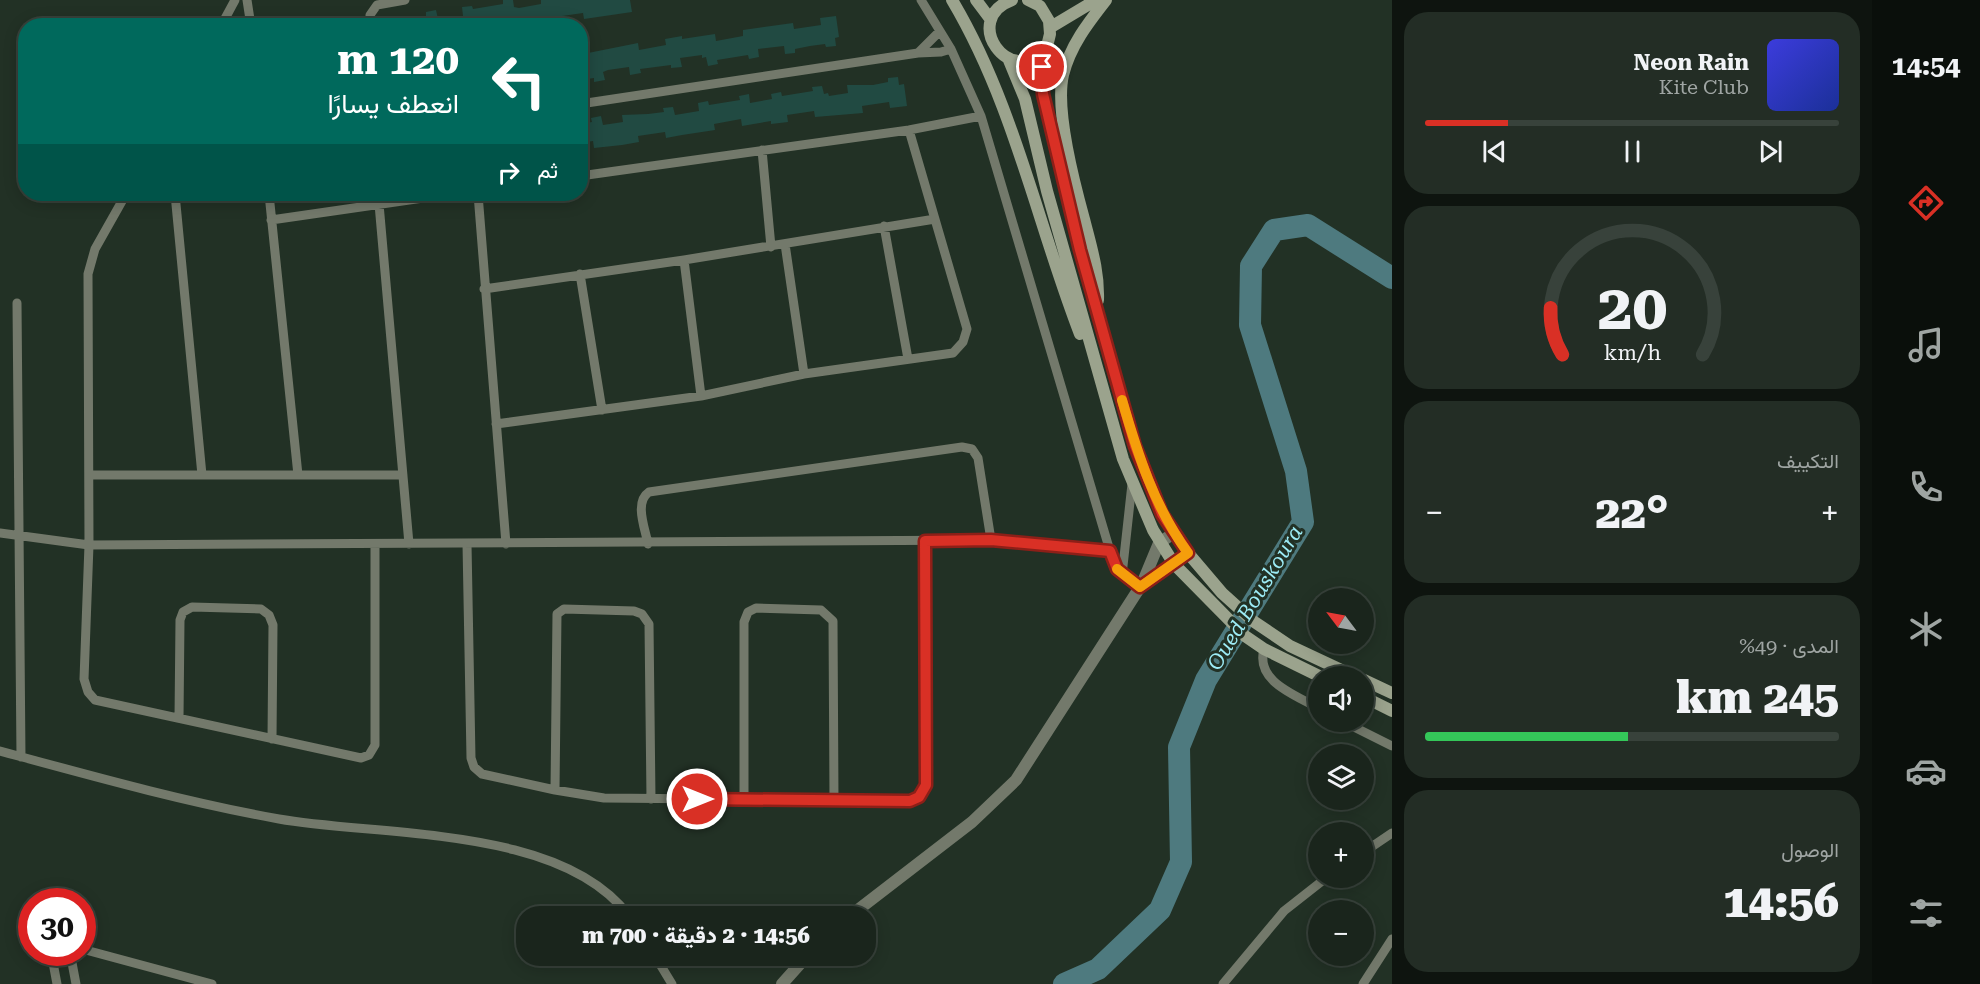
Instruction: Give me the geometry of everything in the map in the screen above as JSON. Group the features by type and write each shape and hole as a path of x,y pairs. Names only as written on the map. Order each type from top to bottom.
{"main road":[{"path":"952,0 973,35 1005,107 1060,282 1082,339 1094,359"},
{"path":"976,0 991,20"},
{"path":"1012,0 999,7 991,20 989,31 992,42 1008,58 1025,99 1047,191 1132,484 1159,543 1174,564 1214,607 1245,636 1264,649 1308,671"},
{"path":"1051,27 1096,0"},
{"path":"1098,313 1098,275 1074,184 1062,93 1063,76 1072,49 1106,0"},
{"path":"1034,1 1045,11 1051,27 1041,77 1043,94 1098,313 1135,446 1151,489 1174,533 1222,593 1253,621 1290,646 1333,666"},
{"path":"1008,58 1019,60 1030,58 1046,47"},
{"path":"1374,685 1392,693"},
{"path":"1374,703 1392,711"}],"street":[{"path":"225,18 235,0"},
{"path":"247,0 250,18"},
{"path":"370,18 376,5 405,0"},
{"path":"921,0 951,49 981,116 1110,551 1122,575 1141,585"},
{"path":"918,53 940,31"},
{"path":"588,103 951,49"},
{"path":"588,175 909,130 981,116"},
{"path":"496,424 701,396 804,374 954,353 963,342 967,329 909,130"},
{"path":"762,150 771,247"},
{"path":"122,201 95,249 88,274 89,545 84,680 88,692 95,700 361,758 369,756 374,749 375,544"},
{"path":"177,201 202,475"},
{"path":"270,201 298,475"},
{"path":"271,220 402,201"},
{"path":"478,201 506,544"},
{"path":"380,204 409,544"},
{"path":"484,289 771,247 935,219"},
{"path":"884,226 908,359"},
{"path":"786,244 804,374"},
{"path":"684,260 701,396"},
{"path":"580,274 602,411"},
{"path":"17,303 21,536 21,757"},
{"path":"648,544 641,505 643,497 649,492 962,447 972,449 978,458 991,540"},
{"path":"88,475 403,475"},
{"path":"1122,575 1132,484"},
{"path":"0,533 89,545 648,544 991,540 1110,551"},
{"path":"863,906 972,822 1016,780 1141,585 1159,543 1174,533"},
{"path":"467,544 472,763 478,771 555,790 604,798 910,801 919,797 925,790 925,541"},
{"path":"1141,585 1188,553"},
{"path":"179,718 180,620 183,612 192,607 261,609 269,615 273,625 272,739"},
{"path":"744,800 744,622 748,612 756,608 821,610 829,614 833,621 834,800"},
{"path":"555,790 557,614 564,609 634,611 642,614 649,624 651,799"},
{"path":"1264,649 1264,669 1272,680 1308,702"},
{"path":"1364,732 1392,746"},
{"path":"0,751 201,803 281,819 486,843 523,852 577,875 610,895 620,906"},
{"path":"1374,845 1392,833"},
{"path":"1223,984 1284,911 1313,888"},
{"path":"1363,984 1392,939"},
{"path":"96,953 212,984"},
{"path":"54,966 57,984"},
{"path":"73,966 76,984"},
{"path":"661,966 672,984"},
{"path":"782,984 798,966"}],"building":[{"path":"503,0 513,0 514,7 519,8 541,4 541,0 630,0 632,12 588,18 584,18 583,13 556,18 446,18 463,16 462,7 472,6 473,9 503,4"},
{"path":"436,10 438,18 412,18 426,16 426,12"},
{"path":"836,16 839,37 835,38 836,46 826,47 825,44 810,46 795,49 795,53 785,54 784,46 758,49 759,57 749,59 748,55 717,60 718,64 708,66 706,57 702,58 702,55 680,58 682,67 671,68 671,65 640,69 641,73 630,75 629,67 603,72 605,80 594,82 594,78 588,79 588,53 638,43 639,50 666,45 665,39 682,36 682,39 715,34 716,41 743,36 743,30 793,23 794,29 821,25 820,18"},
{"path":"898,77 899,85 904,84 907,106 890,108 889,102 862,106 863,113 815,117 814,111 787,115 788,122 771,124 771,121 742,126 741,119 714,124 715,130 666,138 665,132 638,136 639,142 622,145 594,148 593,141 588,142 588,123 592,122 591,118 601,116 603,125 623,122 622,115 664,112 663,108 673,107 675,115 699,111 698,103 708,101 709,105 740,100 739,96 749,94 750,103 772,99 771,94 781,92 782,96 813,91 812,87 822,86 824,94 828,93 829,96 848,93 847,85 873,85 888,82 888,78"}],"waterway":[{"name":"Oued Bouskoura","path":"1064,984 1098,969 1160,910 1181,862 1179,747 1206,680 1303,522 1296,471 1250,325 1251,266 1274,230 1308,225 1392,278"}],"slow traffic":[{"path":"1117,569 1140,587 1188,553 1162,514 1151,489 1135,446 1122,400"}],"route":[{"path":"697,799 910,801 923,794 926,785 925,541 991,540 1110,551 1117,569 1140,587 1188,553 1162,514 1135,446 1080,250 1043,94 1042,67"}]}
